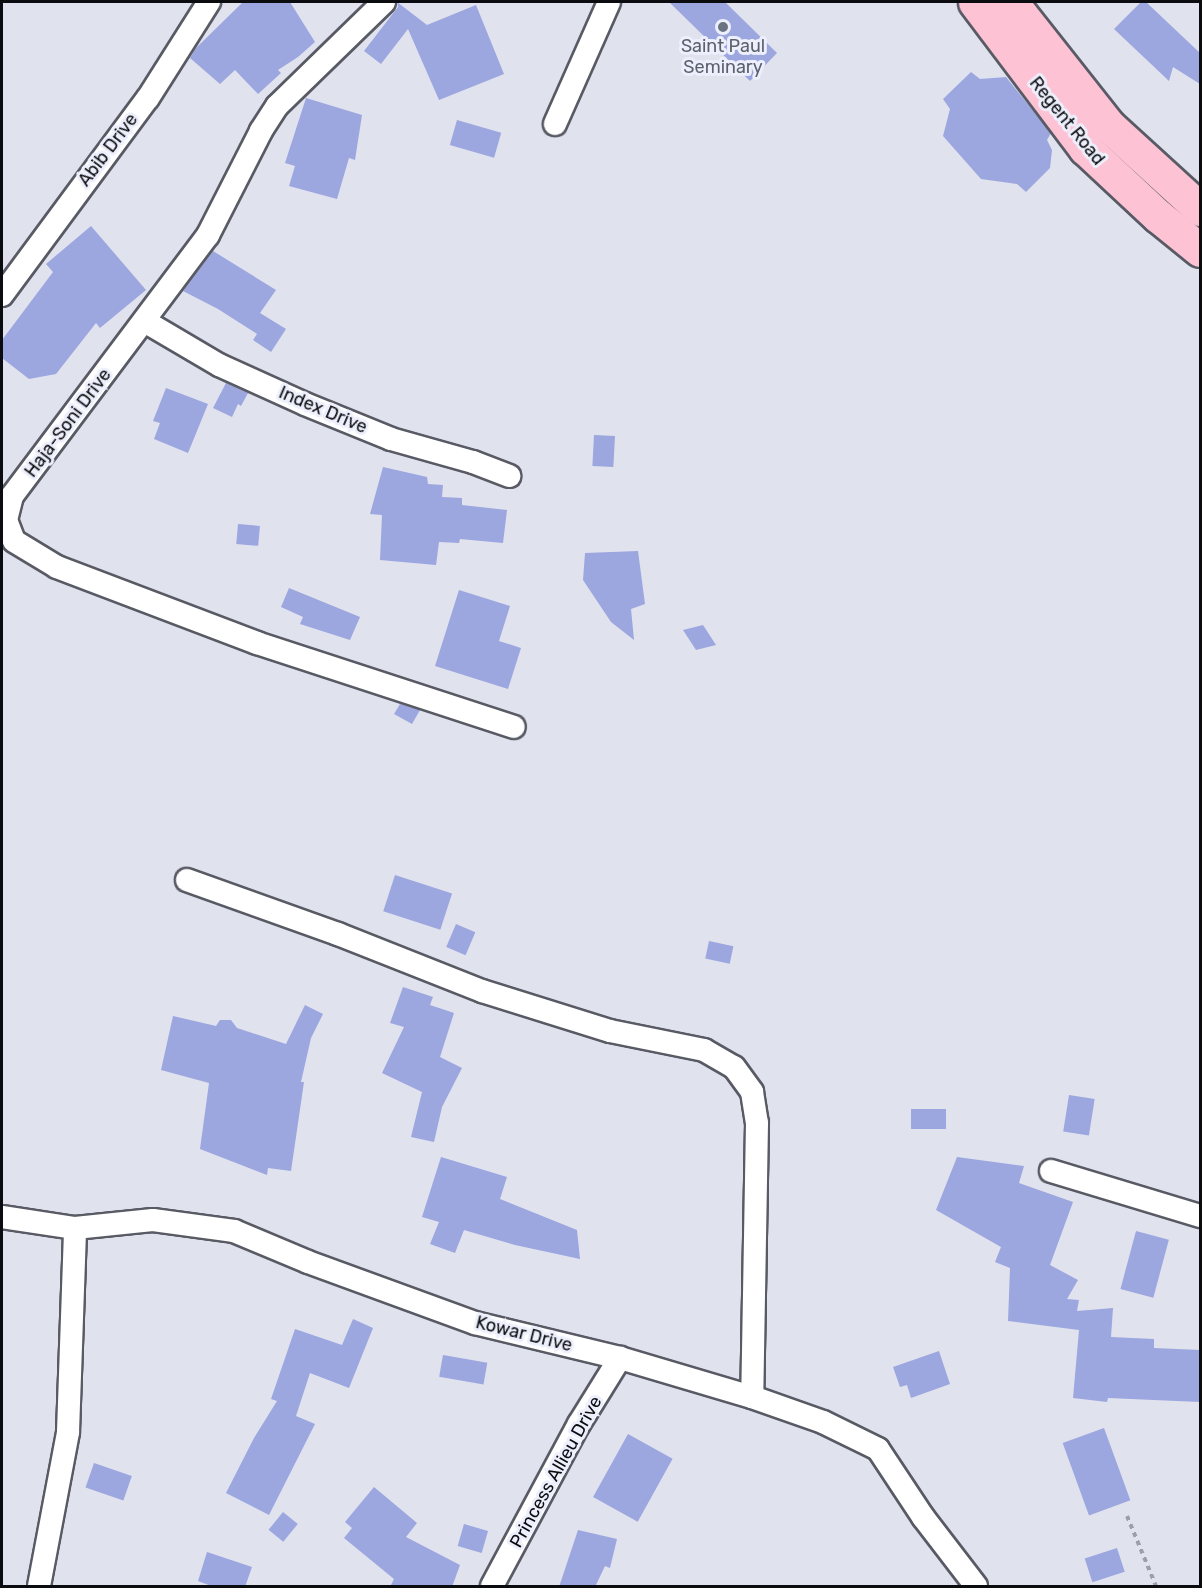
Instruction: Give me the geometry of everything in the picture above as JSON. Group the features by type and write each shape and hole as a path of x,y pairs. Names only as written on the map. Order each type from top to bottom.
{"main road":[{"name":"Regent Road","path":"975,2 1084,148 1158,216 1200,250"},
{"name":"Regent Road","path":"1011,2 1108,125 1140,158 1200,209"}],"street":[{"name":"Abib Drive","path":"2,295 148,98 209,2"},
{"name":"Haja-Soni Drive","path":"384,2 277,106 261,131 208,235 146,322 12,496 6,520 14,541 57,567 257,643 514,727"},
{"path":"555,124 609,2"},
{"name":"Index Drive","path":"146,322 219,365 305,404 391,439 473,462 509,476"},
{"path":"187,880 338,934 482,991 610,1031 704,1050 734,1067 752,1092 758,1124 752,1397"},
{"path":"1051,1171 1200,1216"},
{"name":"Kowar Drive","path":"2,1217 75,1228 153,1220 234,1231 308,1262 475,1323 620,1358 752,1397 823,1422 878,1449 923,1517 976,1587"},
{"path":"39,1587 68,1432 75,1228"},
{"name":"Princess Allieu Drive","path":"492,1587 579,1424 620,1358"}],"path":[{"path":"1127,1516 1155,1587"}],"building":[{"path":"243,2 290,2 315,42 278,70 281,73 258,94 235,70 220,84 190,58 196,48"},
{"path":"397,2 427,25 476,5 504,74 439,100 408,29 381,64 364,51 398,7"},
{"name":"Saint Paul Seminary","path":"669,2 725,2 777,53 750,81"},
{"path":"1141,2 1146,2 1200,53 1200,84 1173,67 1169,81 1114,29"},
{"path":"971,72 980,79 1006,77 1051,133 1047,140 1052,150 1050,168 1026,192 1017,184 981,179 943,136 950,109 943,99"},
{"path":"306,98 362,115 355,160 349,158 337,199 289,186 295,166 285,163"},
{"path":"457,120 501,133 494,158 450,145"},
{"path":"91,226 146,290 100,328 96,323 56,374 29,379 2,358 2,340 53,272 46,264"},
{"path":"213,251 276,290 260,313 286,329 271,352 253,340 257,334 218,309 183,291"},
{"path":"226,383 248,393 241,406 238,404 232,417 213,408"},
{"path":"166,388 208,404 188,453 154,439 160,423 153,421"},
{"path":"594,435 615,436 613,467 592,466"},
{"path":"383,467 427,477 428,484 443,485 442,497 462,498 462,505 507,510 503,543 460,539 459,543 439,542 436,565 380,560 382,515 370,514"},
{"path":"238,524 260,526 258,546 236,544"},
{"path":"638,551 645,604 631,609 634,640 611,622 583,580 585,553"},
{"path":"289,588 360,617 350,640 300,624 303,617 281,607"},
{"path":"459,590 510,606 499,641 521,648 508,689 435,666"},
{"path":"703,625 716,645 696,650 683,630"},
{"path":"400,704 420,710 412,724 394,714"},
{"path":"395,875 452,894 440,930 383,911"},
{"path":"456,924 475,932 466,955 446,947"},
{"path":"709,941 733,946 730,964 705,959"},
{"path":"403,987 433,997 430,1005 454,1013 440,1057 462,1068 442,1107 434,1142 411,1137 422,1092 382,1073 404,1027 390,1023"},
{"path":"305,1005 323,1014 311,1038 301,1082 304,1082 291,1171 268,1168 267,1175 200,1149 209,1083 161,1070 173,1016 216,1026 220,1020 231,1020 237,1028 286,1044"},
{"path":"1069,1095 1095,1099 1089,1136 1063,1132"},
{"path":"911,1109 946,1109 946,1129 911,1129"},
{"path":"441,1157 507,1177 500,1199 577,1230 580,1259 515,1245 464,1230 455,1253 430,1244 439,1222 422,1217"},
{"path":"957,1157 1024,1166 1019,1183 1073,1202 1050,1265 1078,1280 1067,1299 1079,1300 1077,1311 1113,1308 1111,1337 1154,1339 1154,1348 1200,1350 1200,1402 1108,1398 1107,1402 1073,1398 1079,1330 1008,1321 1010,1268 995,1262 1001,1247 936,1210"},
{"path":"1136,1231 1169,1240 1153,1298 1120,1289"},
{"path":"353,1319 373,1328 349,1388 310,1373 296,1416 315,1424 269,1515 226,1493 254,1438 277,1401 271,1399 295,1329 342,1345"},
{"path":"939,1351 950,1384 911,1398 907,1385 900,1387 893,1367"},
{"path":"443,1355 487,1363 483,1384 439,1377"},
{"path":"1104,1428 1130,1500 1089,1515 1063,1443"},
{"path":"628,1434 673,1459 638,1522 593,1497"},
{"path":"94,1463 132,1476 123,1501 86,1488"},
{"path":"374,1487 417,1523 406,1537 460,1565 452,1587 390,1587 394,1579 344,1538 352,1528 345,1522"},
{"path":"283,1512 298,1524 283,1542 269,1530"},
{"path":"464,1524 488,1531 482,1553 458,1546"},
{"path":"578,1530 617,1539 610,1568 605,1566 595,1587 559,1587"},
{"path":"1117,1548 1125,1572 1092,1582 1085,1559"},
{"path":"207,1552 252,1567 245,1587 214,1587 198,1581"}],"place":[{"name":"Saint Paul Seminary","path":"723,27"}]}
